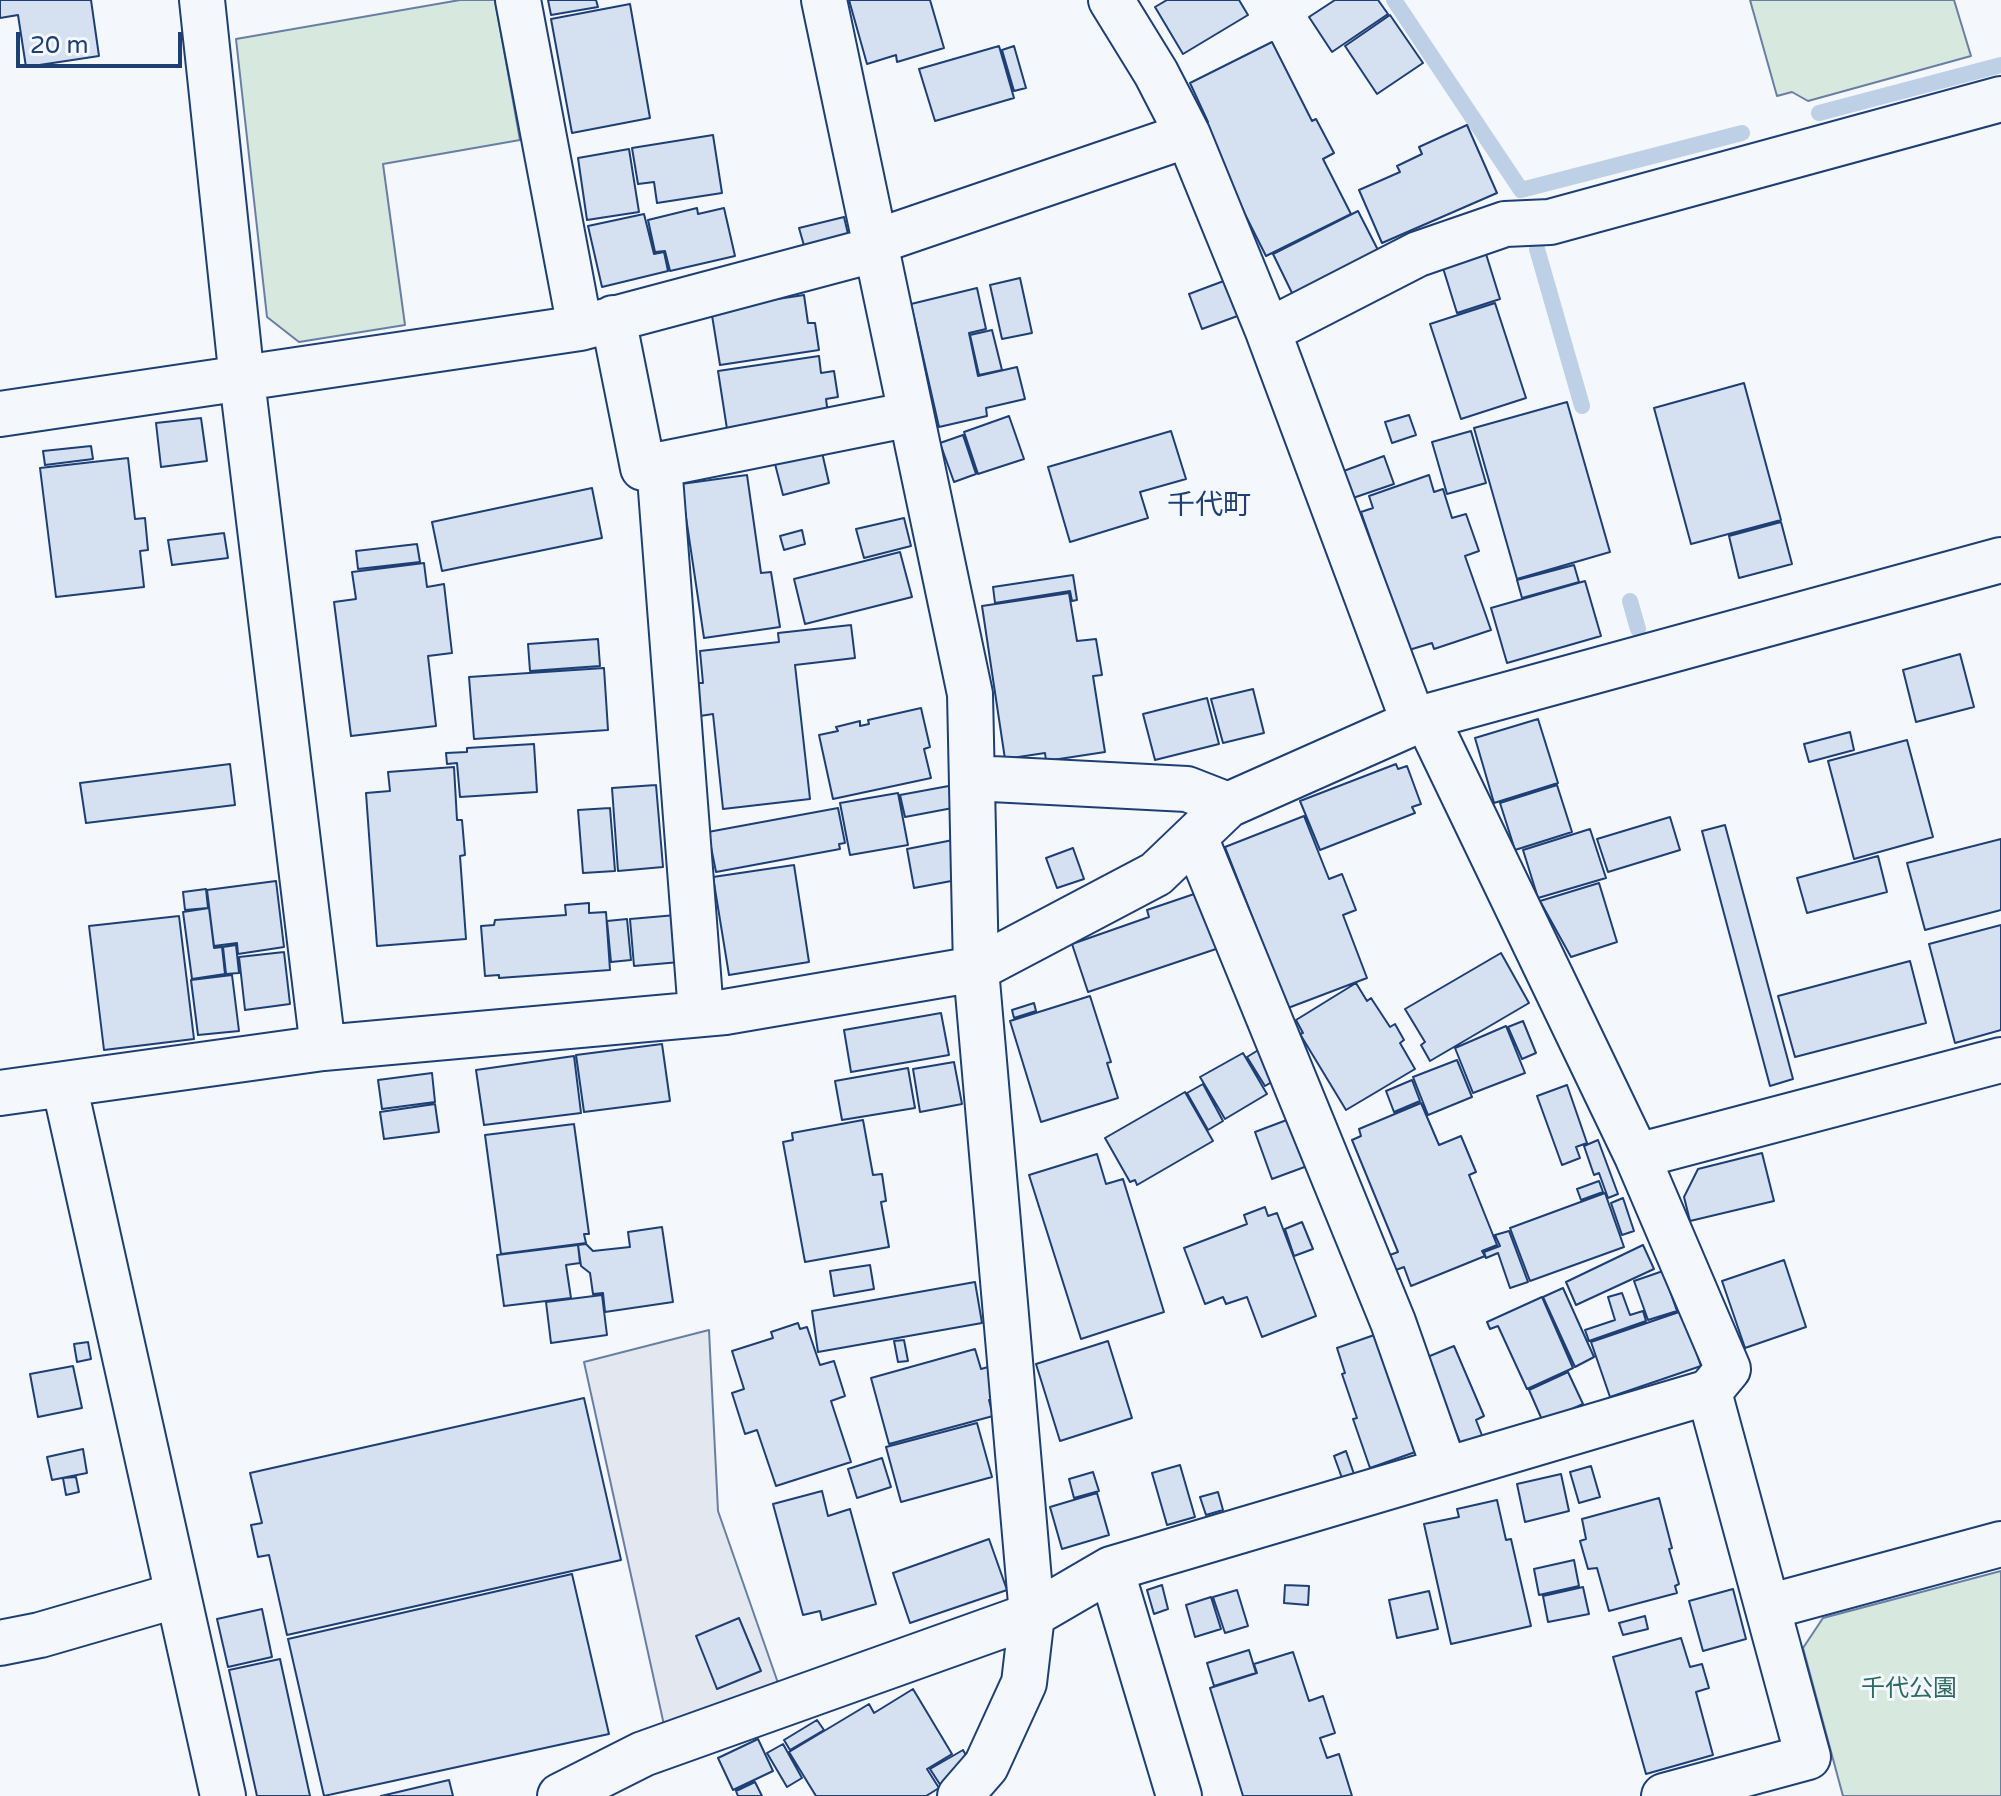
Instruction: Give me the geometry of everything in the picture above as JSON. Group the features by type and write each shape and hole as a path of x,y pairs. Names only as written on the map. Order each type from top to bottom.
{"street":[{"path":"202,0 242,380 323,1048"},
{"path":"518,0 596,323 643,468 911,414"},
{"path":"824,0 970,694 976,969 1032,1615 1024,1683 986,1766 960,1796"},
{"path":"560,1796 643,1754 1032,1615 1111,1569 1709,1392 1728,1369 1637,1156 1420,720 1188,135 1156,73 1111,0"},
{"path":"1268,331 1418,254 1505,224 1550,222 2001,99"},
{"path":"0,414 242,380 596,323 876,245 1188,135"},
{"path":"659,464 701,1013"},
{"path":"0,1093 323,1048 725,1012 976,969 1156,874 1228,805 1420,720 2001,560"},
{"path":"972,778 1187,789 1228,805"},
{"path":"1195,837 1393,1322 1445,1470"},
{"path":"1637,1156 2001,1060"},
{"path":"64,1084 223,1796"},
{"path":"1664,1796 1784,1780 1808,1757 1709,1392"},
{"path":"1768,1607 2001,1544"},
{"path":"1111,1569 1179,1796"},
{"path":"0,1643 40,1635 178,1595"}],"green space":[{"path":"460,0 495,0 520,140 383,164 405,325 299,342 267,317 236,39"},
{"path":"1750,0 1954,0 1971,56 1808,101 1792,92 1777,96"},
{"name":"千代公園","path":"2001,1571 2001,1796 1843,1796 1803,1648 1823,1618"}],"shaded area":[{"path":"709,1330 718,1511 778,1683 664,1725 584,1362"}],"building":[{"path":"0,0 91,0 99,56 26,67 18,15 0,18"},
{"path":"548,0 596,0 598,7 551,15"},
{"path":"849,0 930,0 944,48 897,62 896,55 867,64"},
{"path":"1167,0 1239,0 1248,15 1183,54 1155,7"},
{"path":"1335,0 1378,0 1388,14 1332,52 1309,17"},
{"path":"630,4 650,118 572,133 551,19"},
{"path":"1390,15 1423,63 1377,94 1345,46"},
{"path":"1272,42 1312,121 1316,119 1334,153 1323,159 1351,214 1266,256 1200,125 1208,122 1190,83"},
{"path":"999,46 1014,98 935,121 919,69"},
{"path":"1014,46 1026,88 1014,91 1002,50"},
{"path":"1467,125 1497,193 1382,243 1359,190 1400,172 1397,166 1422,154 1419,147"},
{"path":"713,135 722,193 657,203 654,182 638,184 632,148"},
{"path":"629,149 639,212 587,220 578,158"},
{"path":"697,208 698,214 724,208 735,256 670,271 665,251 655,252 648,220"},
{"path":"1358,211 1379,252 1293,295 1273,254"},
{"path":"644,214 654,254 664,252 668,271 602,287 588,226"},
{"path":"844,217 849,238 805,249 799,228"},
{"path":"1486,254 1500,299 1457,313 1443,268"},
{"path":"1020,278 1032,333 1002,339 990,285"},
{"path":"1229,279 1243,314 1202,329 1189,294"},
{"path":"977,288 986,329 969,333 978,376 1017,367 1025,399 986,408 987,416 939,427 911,304"},
{"path":"804,295 808,323 815,323 819,350 720,365 711,309"},
{"path":"1495,303 1526,398 1461,419 1430,324"},
{"path":"992,330 1002,370 979,375 970,335"},
{"path":"819,356 821,373 834,371 838,397 826,399 828,414 727,429 718,371"},
{"path":"1744,383 1781,520 1691,544 1654,408"},
{"path":"1567,402 1610,552 1517,579 1474,428"},
{"path":"1409,415 1416,435 1392,443 1385,422"},
{"path":"1009,416 1024,459 978,474 964,432"},
{"path":"201,418 207,461 161,467 156,423"},
{"path":"1171,431 1186,479 1140,492 1148,518 1070,542 1048,467"},
{"path":"1471,431 1486,483 1447,494 1432,442"},
{"path":"963,435 976,474 954,482 940,443"},
{"path":"91,446 93,459 45,465 43,451"},
{"path":"821,448 829,483 783,495 774,460"},
{"path":"1384,456 1394,484 1350,499 1341,472"},
{"path":"128,458 135,519 145,518 148,550 140,551 144,587 56,597 40,468"},
{"path":"747,475 761,573 771,572 780,627 704,638 681,484"},
{"path":"1429,475 1434,492 1443,489 1452,518 1466,514 1479,551 1465,556 1491,630 1434,649 1432,643 1409,650 1361,512 1373,508 1369,496"},
{"path":"592,488 602,538 442,571 432,522"},
{"path":"904,518 911,546 864,558 856,529"},
{"path":"1781,522 1792,564 1739,578 1729,536"},
{"path":"802,530 805,544 784,550 780,536"},
{"path":"224,533 228,558 172,565 168,540"},
{"path":"417,544 420,562 358,569 356,551"},
{"path":"900,552 912,597 805,624 794,579"},
{"path":"424,563 427,587 444,584 452,653 428,656 436,726 351,736 334,602 356,599 352,572"},
{"path":"1574,565 1579,582 1522,598 1517,580"},
{"path":"1073,575 1077,600 1072,601 1070,591 995,603 993,587"},
{"path":"1585,581 1601,636 1507,663 1491,608"},
{"path":"1069,593 1077,641 1096,639 1102,675 1093,676 1105,752 1046,761 1045,753 1005,759 982,606"},
{"path":"851,625 855,658 795,665 810,799 723,809 713,714 700,716 697,683 703,683 700,651 779,642 778,633"},
{"path":"598,639 600,666 530,671 528,644"},
{"path":"1960,654 1974,707 1916,722 1903,670"},
{"path":"604,668 608,730 474,739 469,677"},
{"path":"1253,689 1264,733 1223,743 1211,699"},
{"path":"1207,698 1219,744 1155,760 1143,714"},
{"path":"921,708 930,747 924,749 931,778 833,799 819,735 838,731 836,727 860,721 860,726 869,724 868,720"},
{"path":"1538,719 1558,783 1494,803 1475,738"},
{"path":"1850,732 1854,750 1809,762 1804,744"},
{"path":"1907,740 1933,837 1854,859 1828,761"},
{"path":"534,744 537,792 460,797 457,763 447,764 446,753 467,752 467,748"},
{"path":"230,764 235,805 86,823 80,783"},
{"path":"1396,764 1398,769 1407,766 1421,804 1412,807 1415,813 1320,850 1300,801"},
{"path":"454,767 457,820 462,820 465,855 460,856 466,939 377,946 366,793 390,791 388,772"},
{"path":"656,785 663,867 618,871 612,788"},
{"path":"954,785 958,807 905,817 900,795"},
{"path":"1557,785 1572,832 1515,850 1500,803"},
{"path":"898,793 908,845 850,855 840,803"},
{"path":"610,808 615,871 583,873 578,810"},
{"path":"838,808 845,843 839,844 840,849 716,872 708,832"},
{"path":"1304,816 1329,879 1342,874 1356,910 1343,915 1367,978 1288,1008 1225,847"},
{"path":"1670,817 1680,850 1608,872 1597,839"},
{"path":"1725,825 1793,1079 1770,1086 1702,831"},
{"path":"1590,829 1606,878 1538,898 1523,850"},
{"path":"2001,839 2001,910 1925,930 1907,863"},
{"path":"953,840 962,879 914,888 907,849"},
{"path":"1073,848 1084,879 1057,888 1046,858"},
{"path":"1878,856 1887,892 1807,913 1797,878"},
{"path":"794,865 809,962 729,975 713,877"},
{"path":"276,881 284,947 238,954 237,943 214,946 207,890"},
{"path":"1599,883 1617,942 1571,957 1540,901"},
{"path":"206,889 208,908 185,910 183,892"},
{"path":"1200,892 1219,948 1088,992 1072,944 1149,917 1147,910"},
{"path":"589,903 589,913 606,912 610,970 499,978 499,975 485,976 481,926 494,925 495,920 566,915 565,905"},
{"path":"209,908 214,948 222,947 225,974 192,979 183,912"},
{"path":"676,915 680,962 634,966 630,919"},
{"path":"179,916 194,1039 104,1050 89,926"},
{"path":"627,919 631,960 611,962 607,921"},
{"path":"2001,925 2001,1030 1955,1043 1929,944"},
{"path":"236,945 239,973 226,974 223,947"},
{"path":"284,952 290,1004 245,1010 239,957"},
{"path":"1501,953 1529,1003 1430,1061 1421,1045 1425,1042 1405,1009"},
{"path":"1910,961 1926,1023 1795,1057 1778,996"},
{"path":"232,975 239,1031 198,1035 191,980"},
{"path":"1356,983 1367,1001 1371,998 1390,1027 1395,1024 1404,1040 1400,1043 1415,1069 1346,1110 1300,1034 1303,1033 1296,1020"},
{"path":"1090,996 1111,1062 1107,1063 1118,1098 1041,1122 1010,1021"},
{"path":"1034,1003 1036,1011 1014,1018 1012,1010"},
{"path":"941,1013 949,1055 851,1072 844,1030"},
{"path":"1523,1021 1536,1053 1522,1059 1508,1027"},
{"path":"1506,1026 1525,1073 1473,1093 1455,1048"},
{"path":"662,1044 670,1101 584,1112 576,1055"},
{"path":"1260,1049 1277,1079 1265,1086 1247,1057"},
{"path":"1243,1053 1267,1094 1225,1119 1200,1077"},
{"path":"574,1056 581,1113 484,1125 476,1070"},
{"path":"1457,1060 1472,1097 1428,1115 1413,1077"},
{"path":"954,1062 962,1104 920,1112 913,1069"},
{"path":"908,1068 915,1108 842,1120 835,1081"},
{"path":"432,1073 435,1102 382,1109 378,1080"},
{"path":"1412,1080 1420,1101 1394,1112 1386,1091"},
{"path":"1203,1084 1223,1121 1208,1130 1187,1093"},
{"path":"1567,1085 1587,1143 1576,1147 1580,1158 1562,1165 1537,1096"},
{"path":"1185,1092 1213,1141 1137,1185 1135,1180 1130,1182 1105,1138"},
{"path":"1421,1103 1439,1145 1461,1136 1476,1172 1469,1175 1497,1245 1482,1251 1485,1256 1411,1286 1404,1267 1393,1271 1387,1256 1398,1252 1352,1140 1361,1136 1359,1129"},
{"path":"435,1104 439,1132 384,1139 380,1112"},
{"path":"1292,1118 1310,1165 1272,1179 1255,1132"},
{"path":"863,1120 873,1175 882,1174 886,1201 881,1202 889,1247 805,1262 783,1142 793,1140 792,1133"},
{"path":"574,1124 589,1234 584,1234 586,1243 501,1254 485,1135"},
{"path":"1598,1140 1618,1194 1608,1198 1599,1173 1594,1175 1584,1146"},
{"path":"1762,1153 1774,1201 1690,1221 1684,1197 1698,1169"},
{"path":"1097,1154 1106,1184 1123,1179 1164,1312 1081,1339 1029,1175"},
{"path":"1599,1181 1603,1192 1581,1200 1577,1189"},
{"path":"1605,1193 1624,1247 1530,1281 1510,1228"},
{"path":"1623,1198 1634,1231 1622,1235 1611,1203"},
{"path":"1265,1207 1268,1216 1277,1213 1316,1316 1262,1337 1247,1297 1226,1304 1223,1297 1205,1304 1184,1248 1247,1224 1244,1215"},
{"path":"1302,1222 1313,1249 1294,1256 1285,1229"},
{"path":"662,1227 673,1302 605,1312 603,1293 593,1294 590,1273 581,1266 578,1245 586,1244 593,1251 630,1247 628,1232"},
{"path":"1509,1231 1528,1282 1510,1288 1498,1253 1486,1258 1484,1252 1500,1246 1495,1235"},
{"path":"578,1245 580,1263 566,1265 571,1298 504,1306 497,1255"},
{"path":"1643,1245 1654,1269 1576,1305 1566,1282"},
{"path":"1784,1260 1806,1327 1745,1348 1722,1281"},
{"path":"870,1265 874,1289 834,1296 830,1271"},
{"path":"1663,1271 1677,1311 1648,1320 1634,1281"},
{"path":"975,1282 982,1323 818,1352 812,1311"},
{"path":"1563,1288 1594,1357 1575,1367 1543,1297"},
{"path":"1622,1293 1630,1315 1643,1311 1646,1321 1589,1341 1585,1330 1615,1320 1608,1297"},
{"path":"602,1295 607,1335 551,1343 546,1302"},
{"path":"1542,1297 1573,1368 1527,1389 1498,1326 1490,1329 1487,1322"},
{"path":"1682,1311 1701,1366 1610,1397 1591,1342"},
{"path":"798,1323 800,1329 807,1327 820,1365 834,1361 845,1396 831,1401 851,1462 776,1486 757,1430 745,1434 732,1393 744,1389 732,1351 773,1338 771,1332"},
{"path":"1380,1333 1418,1451 1370,1468 1353,1419 1357,1418 1337,1348"},
{"path":"904,1340 908,1361 898,1362 894,1341"},
{"path":"1108,1341 1132,1418 1060,1441 1036,1364"},
{"path":"88,1342 91,1359 77,1362 74,1344"},
{"path":"1454,1346 1484,1416 1476,1420 1483,1438 1462,1447 1425,1358"},
{"path":"975,1349 981,1369 988,1367 997,1399 989,1400 993,1416 889,1444 871,1378"},
{"path":"73,1366 82,1408 38,1417 30,1374"},
{"path":"1568,1372 1583,1404 1543,1422 1529,1390"},
{"path":"584,1398 621,1560 287,1635 269,1555 258,1557 251,1525 262,1523 250,1473"},
{"path":"977,1423 992,1477 901,1502 886,1447"},
{"path":"83,1449 87,1473 52,1480 47,1457"},
{"path":"1346,1451 1354,1474 1342,1478 1334,1456"},
{"path":"882,1458 891,1487 857,1498 848,1469"},
{"path":"1180,1465 1195,1517 1167,1525 1152,1473"},
{"path":"1591,1466 1600,1497 1579,1503 1570,1472"},
{"path":"1093,1472 1099,1491 1074,1498 1069,1479"},
{"path":"1561,1474 1569,1511 1525,1522 1517,1484"},
{"path":"76,1477 79,1492 66,1495 63,1478"},
{"path":"822,1491 828,1516 850,1509 876,1604 822,1620 820,1611 803,1615 773,1504"},
{"path":"1218,1492 1223,1510 1206,1515 1200,1497"},
{"path":"1097,1493 1109,1535 1062,1549 1050,1507"},
{"path":"1659,1498 1679,1584 1675,1586 1677,1593 1609,1611 1597,1568 1588,1569 1580,1541 1586,1539 1582,1519"},
{"path":"1497,1500 1506,1540 1511,1539 1531,1626 1451,1644 1424,1524 1459,1517 1457,1509"},
{"path":"989,1539 1007,1590 910,1623 893,1573"},
{"path":"1574,1560 1579,1586 1539,1595 1534,1569"},
{"path":"572,1574 609,1734 324,1796 288,1639"},
{"path":"1162,1585 1168,1609 1154,1614 1147,1590"},
{"path":"1285,1585 1309,1586 1308,1605 1284,1603"},
{"path":"1583,1587 1589,1614 1548,1622 1543,1596"},
{"path":"1733,1589 1746,1639 1703,1651 1689,1601"},
{"path":"1237,1590 1248,1626 1225,1633 1213,1597"},
{"path":"1429,1591 1438,1629 1397,1638 1389,1600"},
{"path":"1211,1597 1221,1629 1195,1637 1186,1605"},
{"path":"262,1609 272,1657 228,1667 217,1619"},
{"path":"1645,1616 1648,1629 1623,1635 1619,1623"},
{"path":"739,1618 761,1671 717,1689 696,1636"},
{"path":"1681,1638 1690,1667 1702,1664 1709,1688 1696,1692 1713,1755 1646,1774 1613,1657"},
{"path":"1249,1650 1256,1673 1214,1686 1207,1663"},
{"path":"1293,1652 1309,1701 1323,1696 1335,1733 1320,1738 1327,1758 1339,1754 1352,1796 1243,1796 1210,1688 1257,1673 1254,1664"},
{"path":"280,1659 310,1796 257,1796 229,1670"},
{"path":"913,1689 952,1754 927,1769 939,1788 926,1796 816,1796 789,1752 869,1704 874,1713"},
{"path":"817,1720 824,1730 790,1750 784,1740"},
{"path":"758,1739 773,1771 733,1790 718,1758"},
{"path":"783,1744 802,1778 787,1787 767,1753"},
{"path":"963,1750 967,1757 941,1786 930,1769"},
{"path":"449,1780 453,1796 381,1796"},
{"path":"755,1782 762,1796 738,1796 736,1791"}],"waterway":[{"path":"1394,0 1521,190 1742,133"},
{"path":"1819,113 2001,65"},
{"path":"1537,249 1582,406"},
{"path":"1630,601 1638,629"}],"district":[{"name":"千代町","path":"1209,507"}]}
